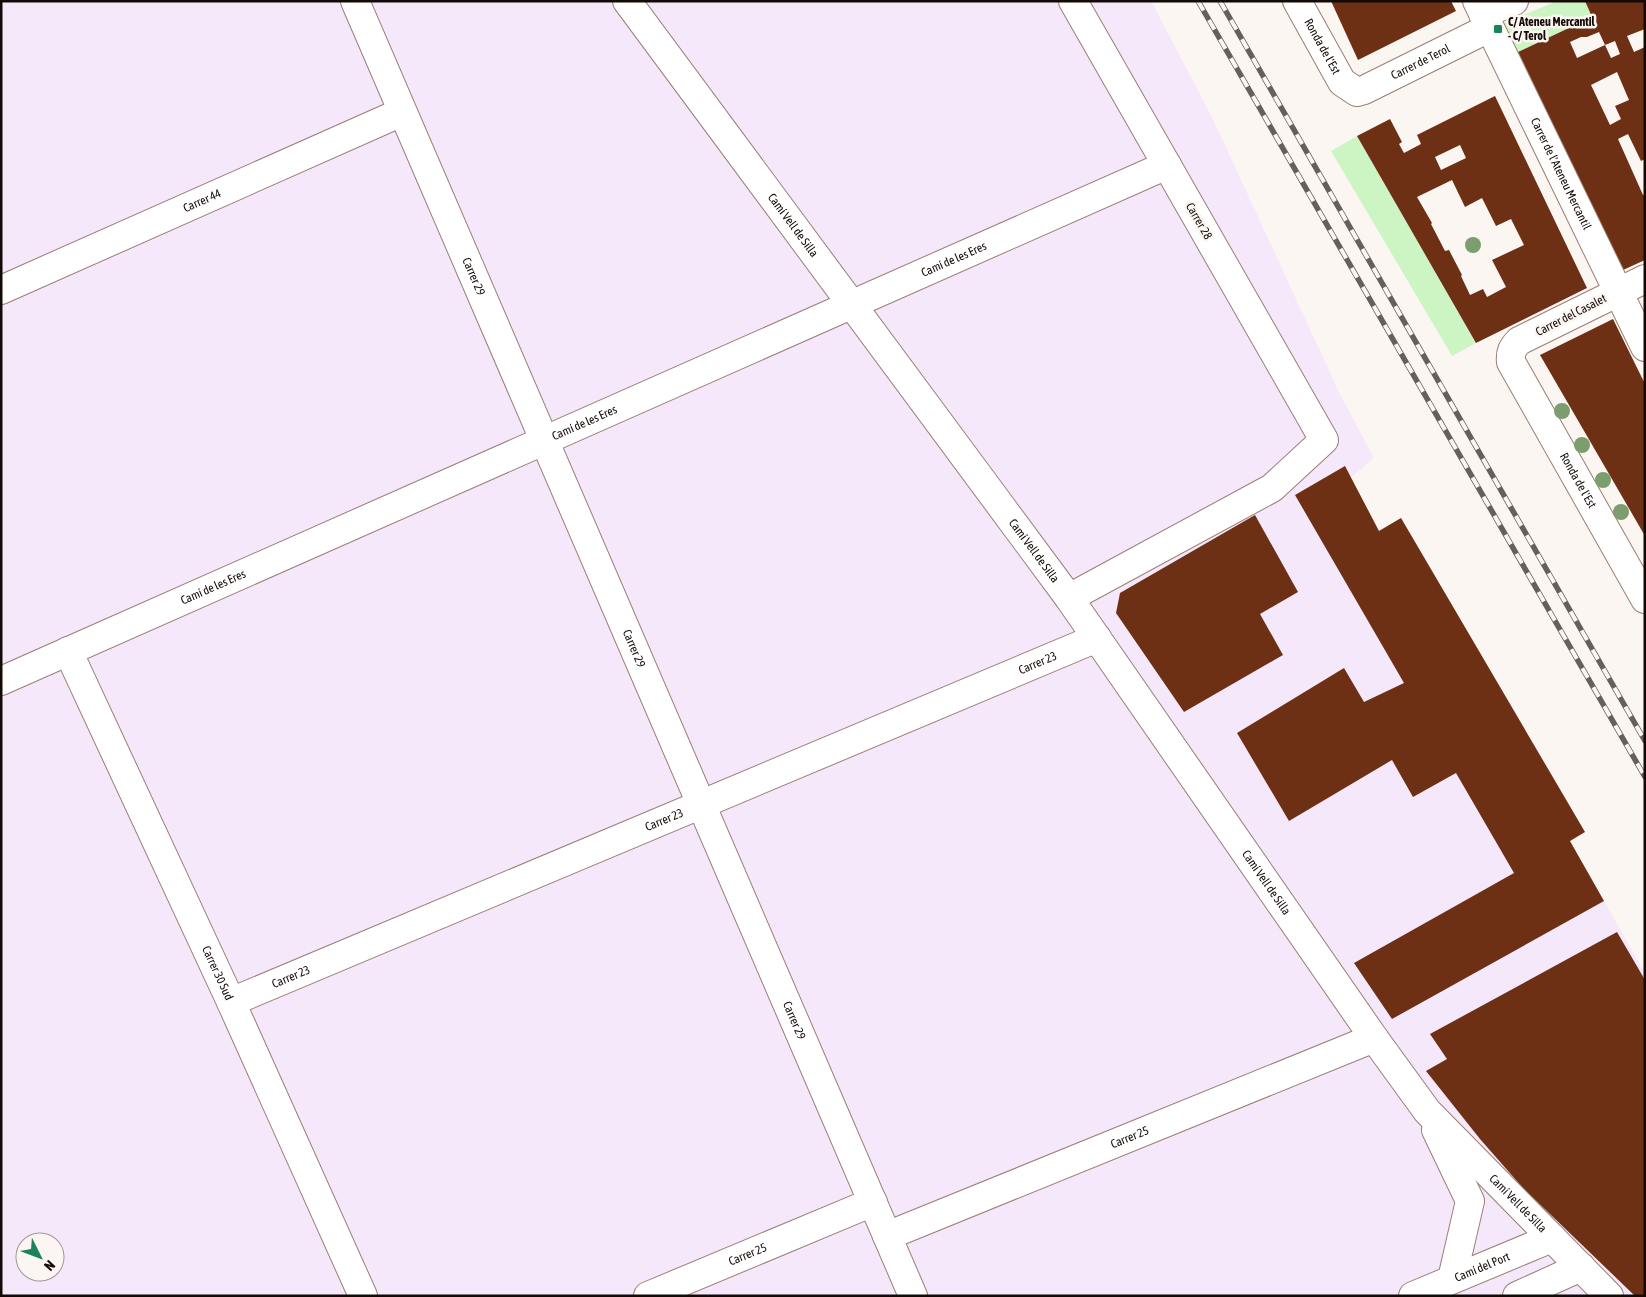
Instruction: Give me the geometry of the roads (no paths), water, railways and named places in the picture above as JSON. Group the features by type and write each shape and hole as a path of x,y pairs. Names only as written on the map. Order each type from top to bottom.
{"street":[{"name":"Carrer 29","path":"355,1 913,1296"},
{"name":"Camí Vell de Silla","path":"627,1 1069,598 1374,1038 1427,1111 1609,1296"},
{"name":"Carrer 28","path":"1069,598 1272,488 1324,440 1073,1"},
{"name":"Ronda de l'Est","path":"1297,1 1342,82 1351,89"},
{"name":"Carrer de Terol","path":"1351,89 1357,92 1364,90 1483,14 1514,1"},
{"name":"Carrer de l'Ateneu Mercantil","path":"1483,14 1645,346"},
{"name":"Carrer 44","path":"1,290 402,112"},
{"name":"Camí de les Eres","path":"1,681 1168,166"},
{"name":"Carrer del Casalet","path":"1511,362 1512,349 1519,341 1645,278"},
{"name":"Ronda de l'Est","path":"1511,362 1643,593"},
{"name":"Carrer 23","path":"232,1002 1097,638"},
{"name":"Carrer 30 Sud","path":"68,652 232,1002 363,1296"},
{"name":"Carrer 25","path":"887,1236 1374,1038"},
{"name":"Camí Vell de Silla","path":"1427,1111 1470,1201 1452,1279"},
{"name":"Carrer 25","path":"648,1296 873,1202"},
{"name":"Camí del Port","path":"1413,1296 1552,1238"},
{"path":"1517,1296 1581,1267"}],"railway":[{"path":"1198,1 1645,777"},
{"path":"1220,1 1645,741"}],"place":[{"name":"C/ Ateneu Mercantil - C/ Terol","path":"1498,29"}]}
